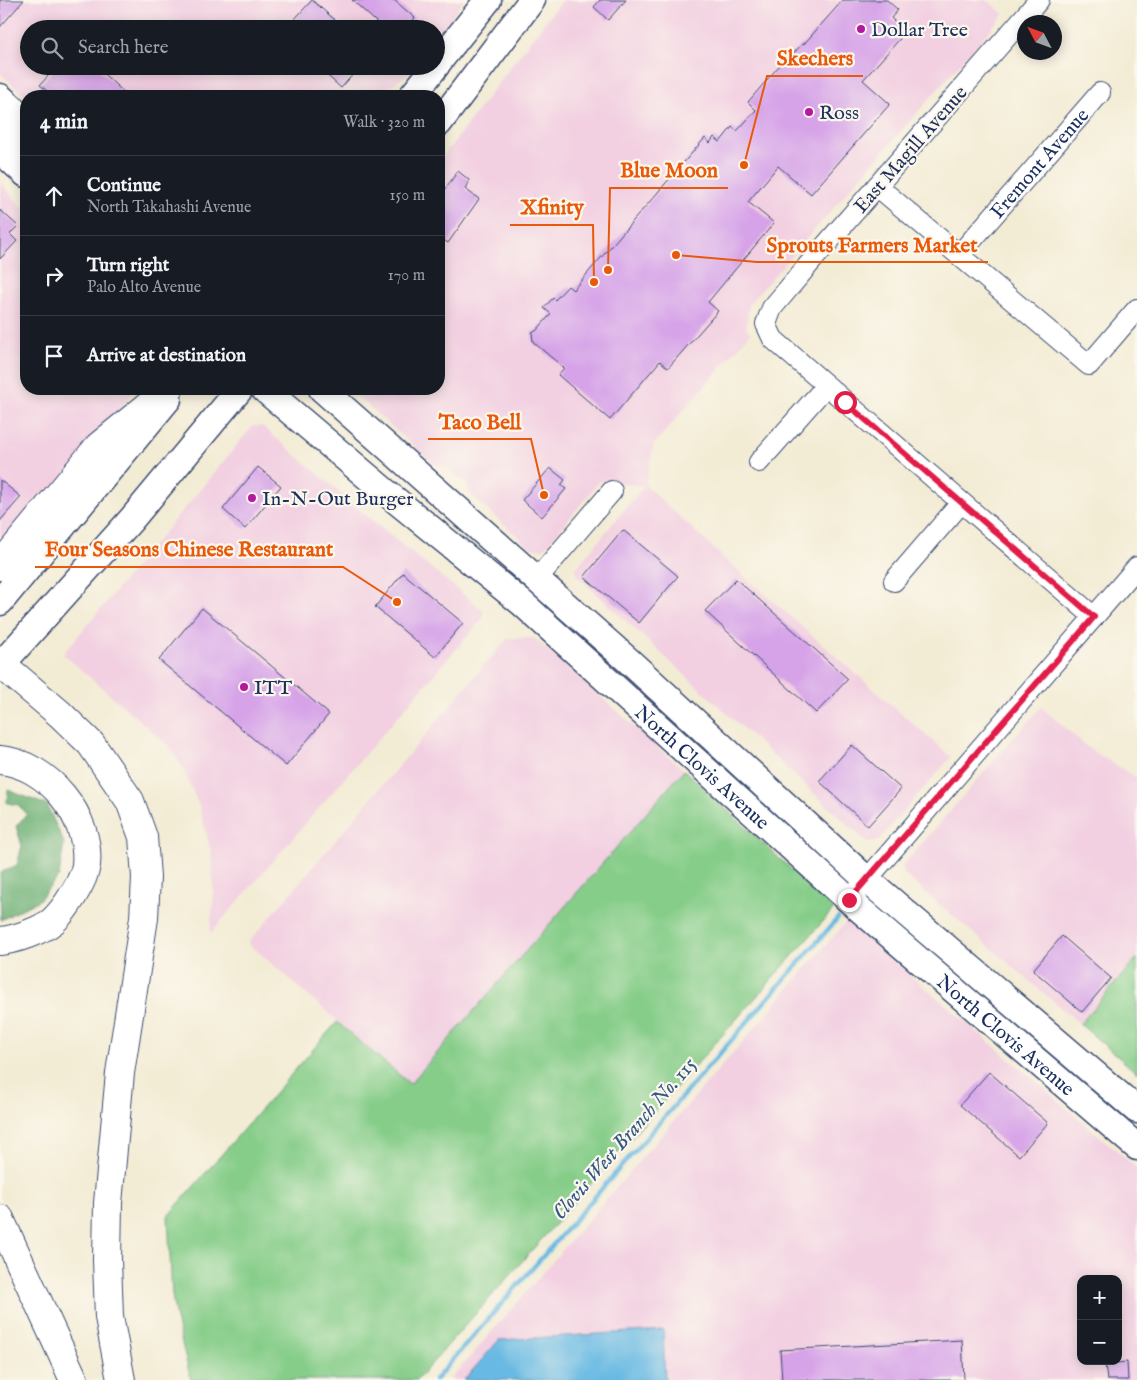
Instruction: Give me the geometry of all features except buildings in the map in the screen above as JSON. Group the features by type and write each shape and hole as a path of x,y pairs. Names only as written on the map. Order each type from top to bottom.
{"highway":[{"path":"0,566 99,446 162,395"},
{"path":"1,664 60,714 91,744 130,801 142,837 146,877 144,918 120,1073 108,1203 109,1317 121,1380"},
{"path":"0,760 11,761 33,770 64,795 81,828 86,848 86,867 73,895 53,921 34,931 0,941"},
{"path":"0,1218 74,1380"}],"main road":[{"path":"445,55 488,0"},
{"path":"441,90 508,0"},
{"path":"445,115 532,0"},
{"path":"417,90 429,75"},
{"path":"0,97 20,115"},
{"path":"0,122 20,140"},
{"path":"0,150 20,168"},
{"path":"0,602 171,395"},
{"path":"1,664 131,520 235,395"},
{"name":"North Clovis Avenue","path":"271,395 388,494 522,603 849,900 1137,1147"},
{"name":"North Clovis Avenue","path":"329,395 630,662 866,880 1137,1110"},
{"path":"388,494 450,528 516,580 524,584 529,584 536,580"}],"street":[{"name":"East Magill Avenue","path":"826,386 772,339 766,324 772,308 1039,0"},
{"name":"Fremont Avenue","path":"959,255 1100,93"},
{"path":"877,186 1089,365 1137,309"},
{"path":"759,462 826,386 1094,617"},
{"path":"536,580 612,491"},
{"path":"894,581 961,503"},
{"path":"849,900 1137,566"}],"shaded area":[{"path":"0,0 464,0 445,25 445,20 20,20 20,75 406,75 385,90 20,91 0,73"},
{"path":"563,0 987,0 1004,14 749,304 746,328 751,333 654,444 645,485 727,561 951,757 878,841 867,842 577,576 576,568 644,486 600,481 544,549 530,548 470,494 468,485 446,466 434,464 356,395 445,395 445,154"},
{"path":"0,183 20,205 20,395 131,395 0,556"},
{"path":"253,426 262,426 388,534 483,610 483,618 210,934 214,894 211,851 200,809 184,770 170,747 63,654"},
{"path":"508,638 534,638 684,770 410,1084 248,943"},
{"path":"1041,707 1091,750 1137,778 1137,958 1080,1024 904,874 903,865"},
{"path":"847,921 1137,1168 1137,1380 450,1380"}],"green space":[{"path":"684,770 834,909 417,1380 191,1380 172,1295 168,1216 337,1022 410,1084"},
{"path":"8,790 47,805 64,843 59,876 39,900 1,920 0,873 17,865 22,846 16,826 27,814 18,805 7,803"},
{"path":"1137,958 1137,1073 1080,1024"}],"water":[{"path":"663,1330 665,1380 464,1380 499,1340"}],"waterway":[{"name":"Clovis West Branch No. 115","path":"435,1380 838,918"}],"place":[{"name":"Dollar Tree","path":"861,29"},
{"name":"Ross","path":"809,112"},
{"name":"Skechers","path":"744,165"},
{"name":"Sprouts Farmers Market","path":"676,255"},
{"name":"Blue Moon","path":"608,270"},
{"name":"Xfinity","path":"594,282"},
{"name":"Taco Bell","path":"544,495"},
{"name":"In-N-Out Burger","path":"252,498"},
{"name":"Four Seasons Chinese Restaurant","path":"397,602"},
{"name":"ITT","path":"244,687"}],"route":[{"path":"845,402 1094,617 849,900"}]}
